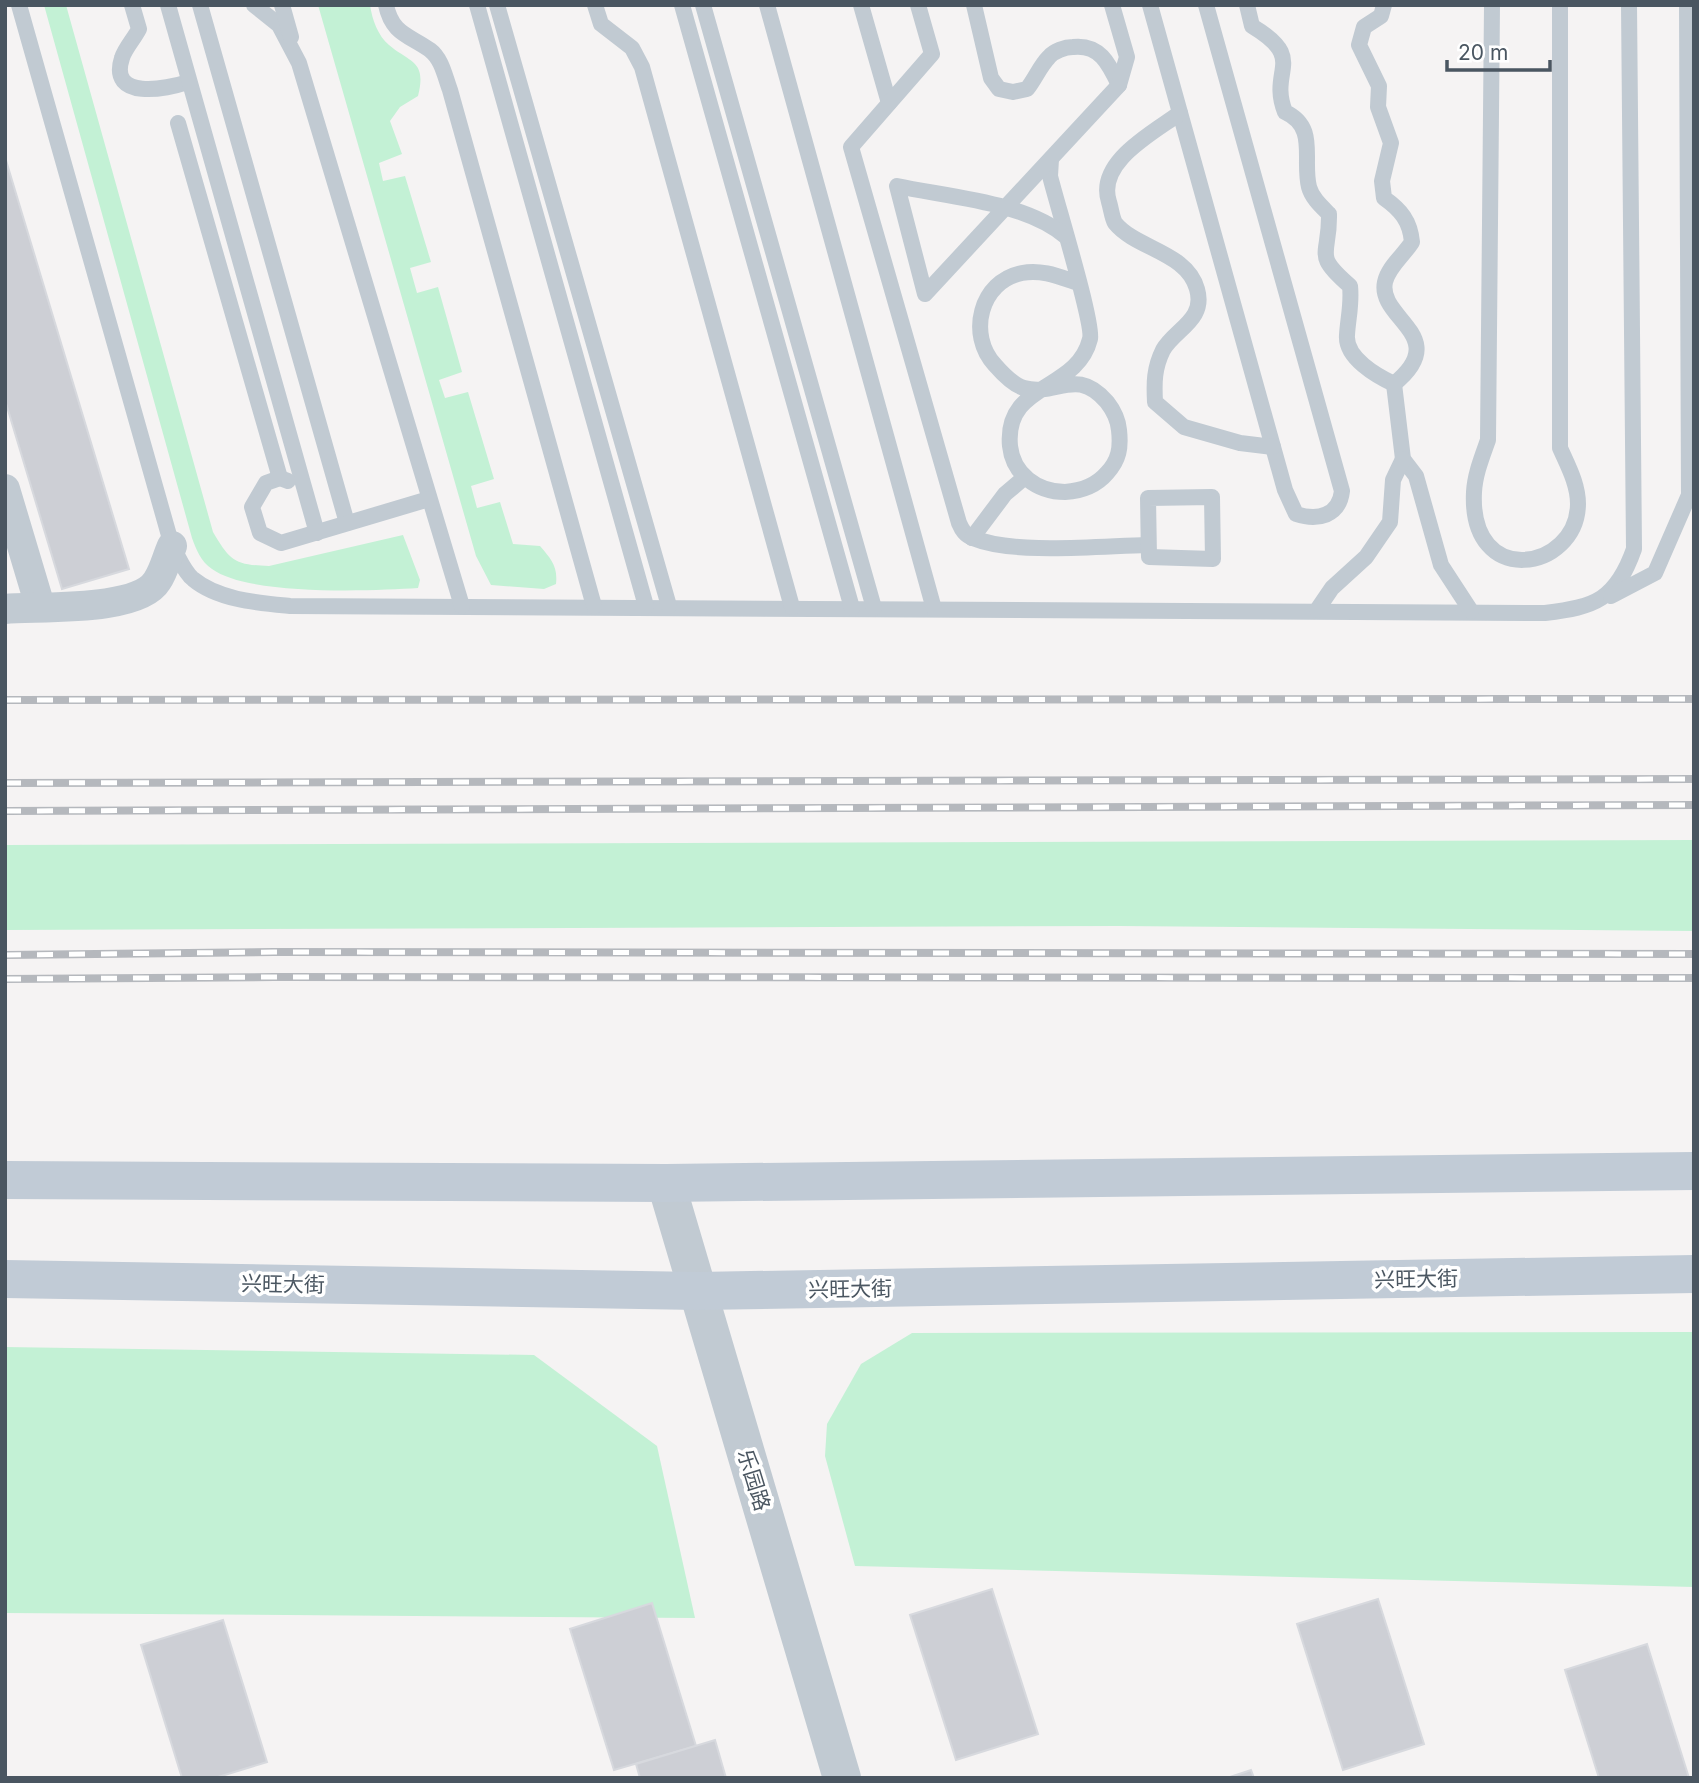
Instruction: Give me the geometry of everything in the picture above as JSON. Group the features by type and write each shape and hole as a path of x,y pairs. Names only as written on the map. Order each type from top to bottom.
{"main road":[{"path":"5,1180 666,1183 1694,1171"},
{"name":"兴旺大街","path":"5,1279 698,1291 1694,1274"}],"street":[{"path":"5,489 40,606"},
{"path":"5,609 119,602 142,596 157,583 172,546"},
{"name":"乐园路","path":"666,1183 842,1778"}],"lane":[{"path":"19,5 172,546 191,578 230,596 259,603 462,606 1545,613 1583,609 1655,573 1689,495 1687,5"},
{"path":"132,5 139,29 122,57 120,67 124,80 133,88 147,91 188,82"},
{"path":"168,5 317,533"},
{"path":"200,5 347,523"},
{"path":"254,5 279,25 299,63"},
{"path":"282,5 462,606"},
{"path":"386,5 394,29 432,51 441,64 450,90 594,606"},
{"path":"477,5 646,606"},
{"path":"497,5 669,606"},
{"path":"595,5 601,24 632,48 642,67 792,607"},
{"path":"682,5 852,608"},
{"path":"703,5 874,608"},
{"path":"767,5 934,609"},
{"path":"861,5 889,103"},
{"path":"918,5 932,54 851,147 959,523 964,533 972,538 1007,546 1147,545"},
{"path":"974,5 990,78 999,89 1013,92 1027,89 1048,57 1069,47 1084,46 1097,50 1119,85"},
{"path":"1065,236 1048,221 1005,209 897,187 925,294 996,219 1005,209 1119,85 1127,57 1112,5"},
{"path":"1150,5 1285,490 1296,514 1311,519 1334,511 1341,501 1342,491 1206,5"},
{"path":"1247,5 1252,26 1275,39 1280,50 1284,68 1280,98 1285,112 1296,117 1304,130 1308,144 1309,188 1329,214 1324,258 1332,271 1350,286 1352,301 1346,339 1354,355 1379,377 1394,384"},
{"path":"1384,5 1381,16 1364,27 1359,45 1378,86 1378,107 1391,143 1382,181 1384,198 1406,218 1411,229 1412,242 1388,274 1384,285 1388,300 1408,324 1416,351 1413,365 1394,384"},
{"path":"1492,5 1488,440 1474,490 1474,516 1479,534 1494,554 1511,560 1532,559 1550,552 1574,523 1578,505 1576,485 1560,447 1559,5"},
{"path":"1600,602 1620,582 1634,550 1629,5"},
{"path":"1180,113 1136,145 1111,170 1106,194 1115,222 1184,268 1197,288 1198,310 1183,331 1164,348 1154,375 1155,402 1184,427 1240,443 1273,447"},
{"path":"178,123 280,478"},
{"path":"1051,159 1050,176 1065,236 1078,284 1091,336 1074,369 1042,387 1025,399 1009,432 1011,458 1025,477 1036,486 1053,492 1075,491 1098,481 1119,458 1118,420 1099,393 1087,385 1073,383 1042,387 1024,388 1005,376 991,361 981,336 980,317 987,295 1000,282 1020,273 1042,272 1078,284"},
{"path":"1394,384 1403,459 1416,476 1441,565 1471,611"},
{"path":"1317,610 1332,588 1366,557 1390,522 1393,480 1403,459"},
{"path":"972,538 1005,494 1025,477"},
{"path":"306,495 294,484 280,478 266,483 252,507 260,533 281,544 429,499"},
{"path":"1212,497 1213,559 1149,557 1147,545 1149,498 1212,497"}],"green space":[{"path":"44,5 66,5 213,532 219,542 235,560 269,566 403,535 420,580 418,588 281,588 230,578 212,569 202,559 192,538"},
{"path":"318,5 370,5 382,37 418,69 418,96 400,107 390,121 402,154 379,163 383,181 405,176 431,262 410,268 417,293 438,287 462,372 439,380 445,398 468,392 494,479 471,486 477,508 500,502 513,544 540,546 553,563 556,572 556,584 544,589 491,585 476,556"},
{"path":"1694,840 1694,931 1119,926 5,930 5,845"},
{"path":"1694,1332 1694,1587 855,1566 825,1456 827,1424 861,1364 912,1333"},
{"path":"5,1347 534,1355 657,1446 695,1618 5,1613"}],"building":[{"path":"5,157 129,569 62,589 5,400"},
{"path":"992,1589 1038,1734 956,1760 910,1615"},
{"path":"1378,1599 1424,1744 1343,1770 1297,1624"},
{"path":"652,1603 696,1746 614,1770 570,1629"},
{"path":"223,1620 267,1762 215,1778 182,1778 141,1645"},
{"path":"1647,1644 1689,1778 1599,1778 1565,1670"},
{"path":"715,1740 726,1778 640,1778 636,1764"},
{"path":"1251,1770 1254,1778 1227,1778"}],"railway":[{"path":"5,700 1694,699"},
{"path":"5,783 1694,779"},
{"path":"5,811 1694,805"},
{"path":"5,955 274,952 1694,954"},
{"path":"5,979 1694,978"}]}
